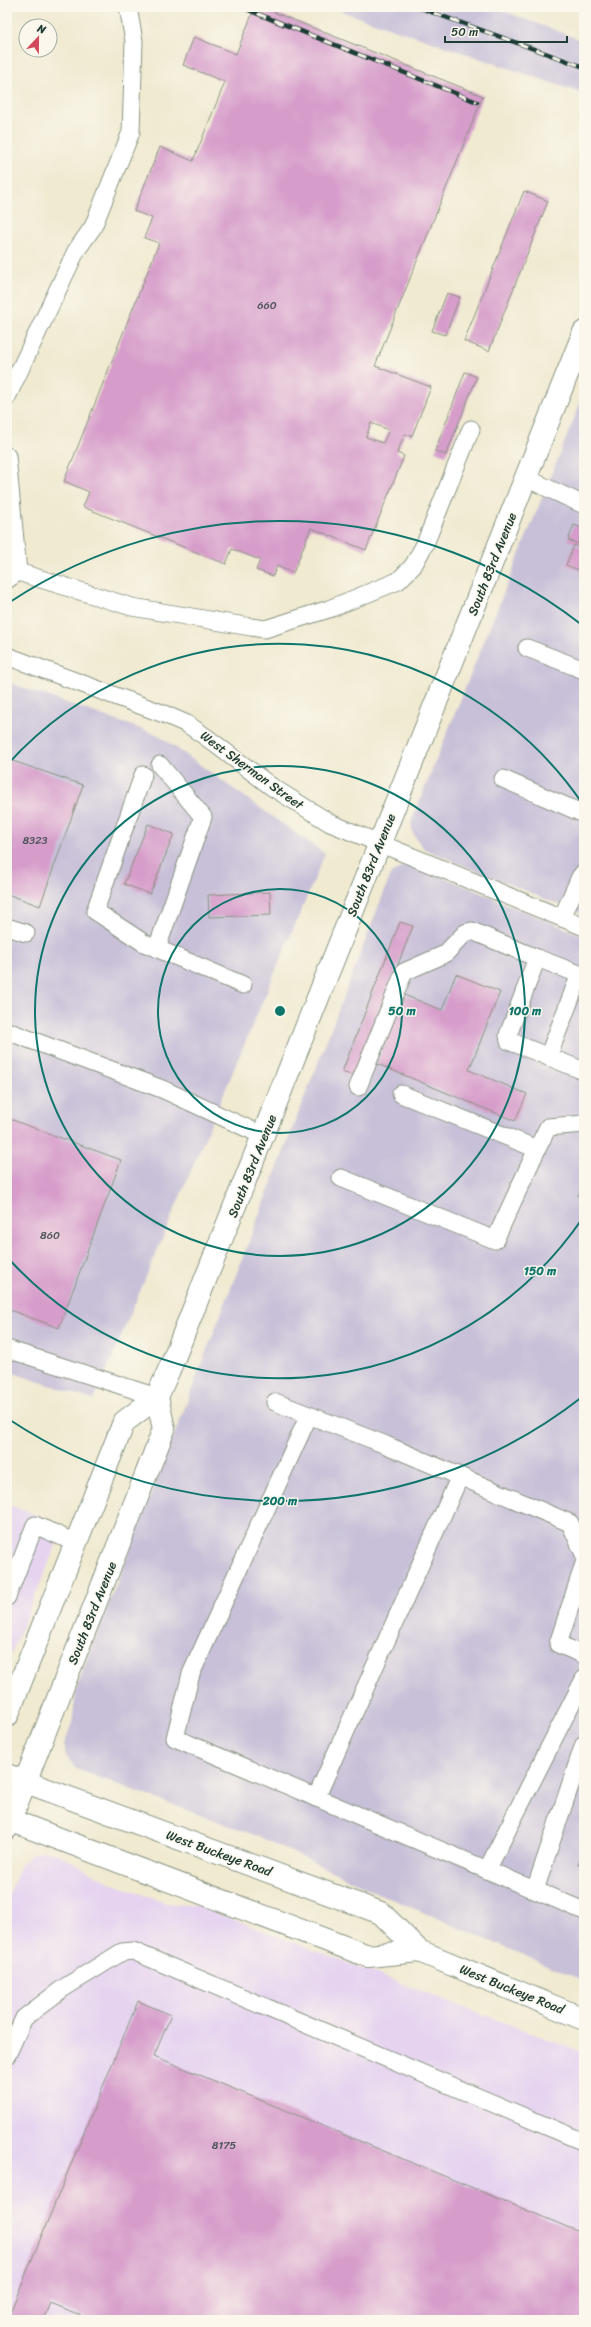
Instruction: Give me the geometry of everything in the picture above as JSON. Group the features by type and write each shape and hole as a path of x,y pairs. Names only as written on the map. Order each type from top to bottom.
{"main road":[{"name":"South 83rd Avenue","path":"8,1823 16,1778 164,1429 157,1397 264,1136 584,332"},
{"path":"7,1716 124,1422 157,1397"},
{"name":"West Buckeye Road","path":"16,1778 381,1913 419,1951 584,2019"},
{"name":"West Buckeye Road","path":"8,1823 368,1956 419,1951"}],"street":[{"path":"7,397 76,251 93,227 131,132 134,42 128,7"},
{"path":"7,456 13,576 132,607 265,629 329,609 398,581 413,566 425,544 471,429"},
{"path":"526,478 584,505"},
{"path":"527,648 584,670"},
{"name":"West Sherman Street","path":"7,656 164,714 187,724 302,807 330,823 584,927"},
{"path":"157,948 203,817 160,765"},
{"path":"143,775 95,910 144,943 243,985"},
{"path":"503,779 584,814"},
{"path":"562,918 580,877 584,872"},
{"path":"7,927 26,933"},
{"path":"358,1087 404,972 445,954 465,933 472,931 582,975 548,1057"},
{"path":"537,958 508,1038 512,1042 584,1071"},
{"path":"7,1031 162,1089 264,1136"},
{"path":"401,1094 537,1149"},
{"path":"341,1178 495,1240 548,1127 584,1124"},
{"path":"7,1349 157,1397"},
{"path":"275,1402 386,1445 570,1523 584,1554"},
{"path":"309,1415 191,1674 175,1738 584,1911"},
{"path":"316,1798 460,1476"},
{"path":"7,1597 35,1525 76,1543"},
{"path":"584,1564 558,1644 584,1655"},
{"path":"487,1870 584,1679"},
{"path":"535,1890 584,1744"},
{"path":"7,2055 21,2022 28,2014 62,1989 122,1952 133,1951 584,2142"}],"shaded area":[{"path":"329,7 492,7 584,41 584,94"},
{"path":"584,394 584,915 424,849 413,834 411,822"},
{"path":"7,682 158,735 325,854 94,1400 7,1371"},
{"path":"412,864 584,936 584,1981 373,1891 260,1837 76,1769 66,1756 64,1744 72,1723 77,1686 391,874 401,867"},
{"path":"7,1504 64,1526 7,1663"},
{"path":"43,1850 58,1854 111,1883 165,1903 198,1906 584,2053 584,2320 7,2320 7,1899 22,1863 32,1854"}],"building":[{"path":"255,7 261,7 483,96 375,366 431,387 412,436 405,434 397,453 404,456 366,550 311,528 293,573 277,566 273,576 256,570 260,560 232,549 226,564 83,507 89,492 64,481 159,243 144,238 152,218 134,211 160,147 193,161 225,82 183,65 194,37 236,54","holes":["371,423 389,430 383,443 366,437"]},
{"path":"524,191 548,201 489,351 464,341"},
{"path":"447,293 460,297 445,335 432,331"},
{"path":"465,372 477,377 446,455 435,451"},
{"path":"574,525 584,529 584,546 568,540"},
{"path":"574,545 584,549 584,572 566,565"},
{"path":"7,759 83,785 40,906 7,894"},
{"path":"148,824 174,834 150,894 124,884"},
{"path":"270,892 271,915 209,917 208,895"},
{"path":"400,922 413,926 354,1076 342,1072"},
{"path":"456,974 500,992 469,1070 527,1094 515,1121 377,1064 404,995 442,1010"},
{"path":"7,1118 121,1160 59,1328 7,1309"},
{"path":"584,1182 584,1199 578,1196"},
{"path":"584,1850 584,1867 578,1865"},
{"path":"138,2001 171,2015 154,2056 584,2234 584,2320 92,2320 51,2303 44,2320 7,2320"}],"railway":[{"path":"241,7 477,102"},
{"path":"417,7 584,67"}]}
